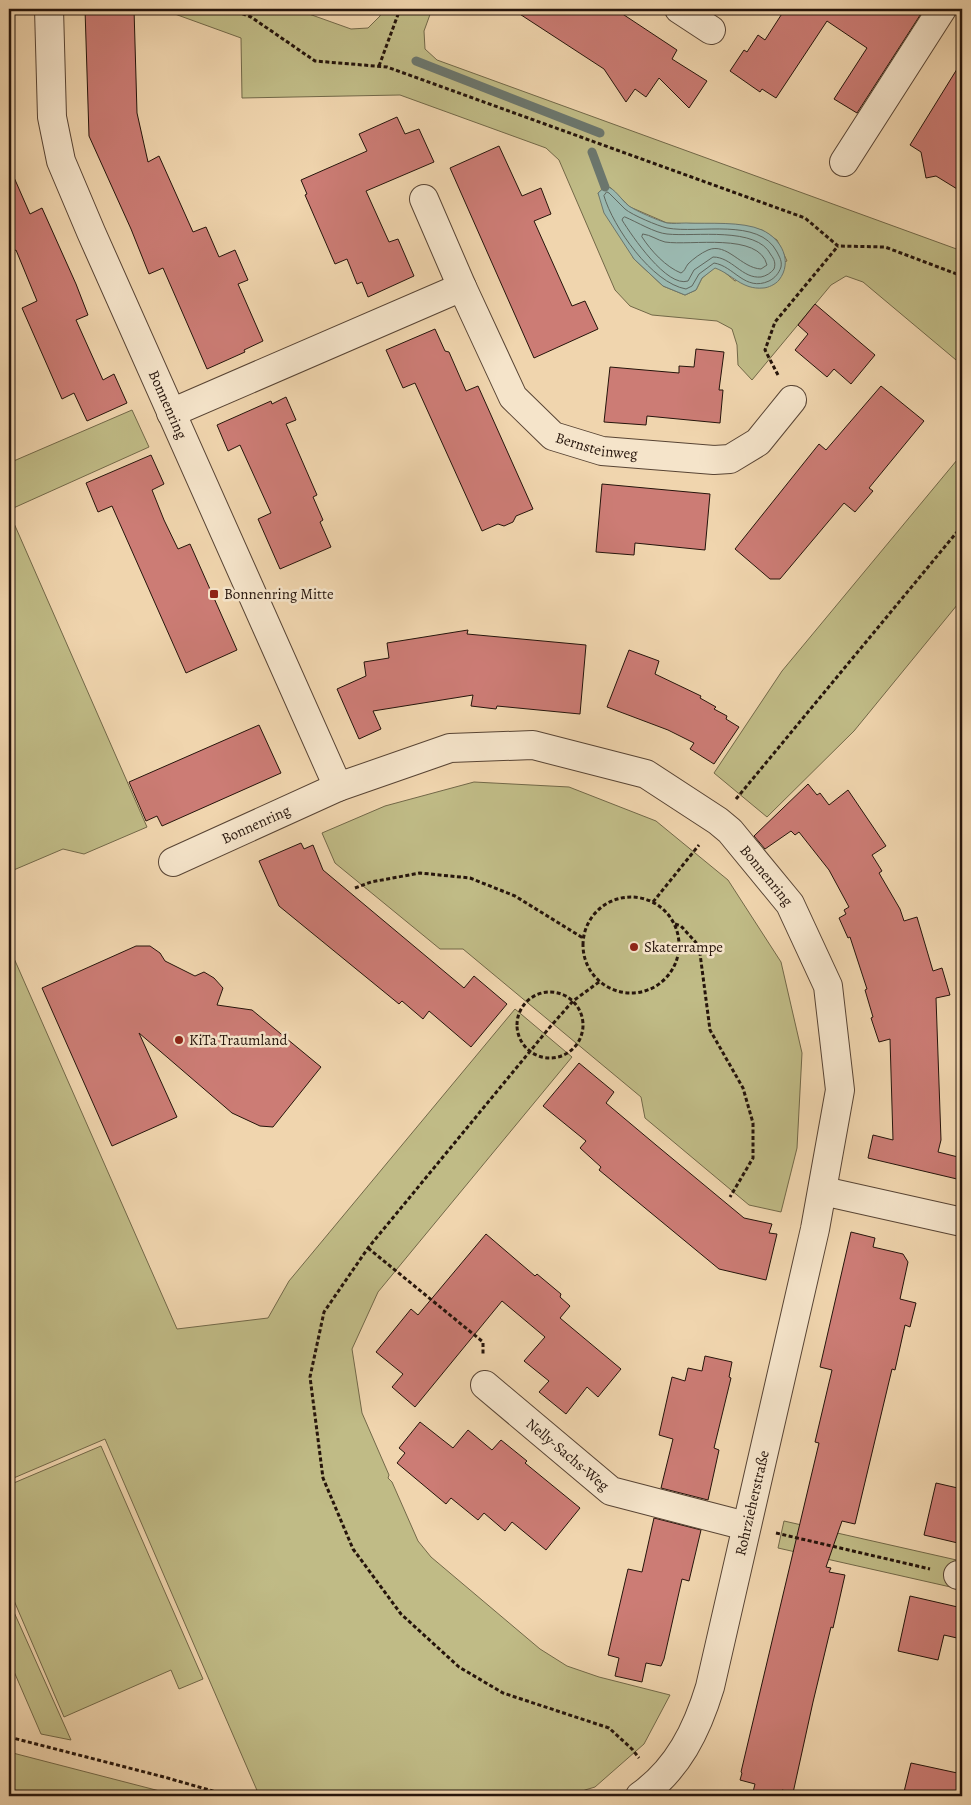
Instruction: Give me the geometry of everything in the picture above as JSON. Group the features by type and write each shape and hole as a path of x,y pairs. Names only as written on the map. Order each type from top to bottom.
{"street":[{"name":"Bonnenring","path":"48,9 52,117 61,161 338,787"},
{"path":"679,9 711,30"},
{"path":"844,162 942,9"},
{"name":"Bernsteinweg","path":"424,199 513,397 553,436 602,451 714,460 730,459 758,442 792,400"},
{"path":"171,412 462,287"},
{"name":"Bonnenring","path":"173,862 338,787 450,748 533,745 646,774 718,821 730,831 790,904 828,986 840,1090 823,1191"},
{"path":"823,1191 962,1222"},
{"name":"Rohrzieherstraße","path":"649,1789 673,1766 685,1748 700,1717 710,1687 823,1191"},
{"name":"Nelly-Sachs-Weg","path":"485,1385 611,1491 746,1526"}],"path":[{"path":"230,9 251,16 315,61 379,66 805,218 838,246 885,247 962,276"},
{"path":"379,66 400,9"},
{"path":"792,400 765,350 775,322 838,246"},
{"path":"653,902 962,526"},
{"path":"355,888 371,882 420,873 470,878 515,896 583,938"},
{"path":"624,897 639,897 653,902 666,911 674,924 679,940 678,957 672,972 661,984 646,992 630,994 613,991 599,982 588,970 583,954 583,938 587,924 596,911 609,902 624,897"},
{"path":"674,924 681,926 699,946 710,1030 743,1088 753,1123 753,1158 730,1198"},
{"path":"599,982 573,1001 368,1248 324,1312 310,1377 323,1478 353,1549 401,1614 460,1667 503,1693 610,1728 632,1749 649,1789"},
{"path":"552,992 563,995 573,1001 582,1019 582,1029 574,1048 557,1057 548,1058 530,1051 523,1044 518,1034 517,1024 523,1006 531,998 541,993 552,992"},
{"path":"368,1248 483,1342 485,1385"},
{"path":"746,1526 960,1576"},
{"path":"9,1737 230,1796"}],"shaded area":[{"path":"161,9 295,9 351,29 368,28 380,16 383,9 432,9 424,31 425,49 437,60 962,251 962,365 863,282 846,276 831,285 752,380 738,365 737,345 732,329 717,321 652,315 630,306 615,290 559,160 546,148 400,95 242,98 241,38","holes":["606,186 611,188 630,207 667,223 736,225 762,230 777,240 787,261 735,281 722,270 715,267 702,278 696,290 685,295 663,286 634,259 598,193"]},
{"path":"132,410 149,447 9,510 9,463"},
{"path":"962,454 962,599 854,731 767,817 714,773 782,671"},
{"path":"9,512 147,827 84,854 63,849 9,872"},
{"path":"474,782 569,787 656,821 728,880 781,962 802,1053 797,1148 781,1212 749,1205 645,1118 641,1097 463,949 440,949 335,863 322,833 385,806"},
{"path":"9,947 177,1329 268,1318 289,1281 515,1009 572,1057 378,1292 352,1349 362,1413 389,1475 388,1478 392,1482 418,1541 431,1557 540,1649 567,1666 599,1677 670,1695 644,1744 595,1787 574,1796 259,1795 105,1439 9,1480"},
{"path":"101,1446 203,1679 179,1689 171,1670 64,1717 9,1589 9,1485"},
{"path":"784,1521 961,1561 955,1588 778,1548"},
{"path":"9,1601 71,1740 41,1734 9,1660"},
{"path":"9,1752 179,1796 9,1796"}],"water":[{"path":"606,186 632,208 667,223 735,224 762,230 780,245 785,259 783,273 776,283 765,288 749,287 715,268 702,278 696,290 685,295 663,286 634,259 604,213 598,193"}],"building":[{"path":"85,9 134,9 137,113 148,162 159,156 193,232 206,227 219,257 235,250 248,280 238,284 263,341 244,350 245,352 207,369 163,268 149,274 89,136"},
{"path":"512,9 615,9 677,50 672,59 707,81 689,108 659,78 646,97 635,89 626,102 604,69"},
{"path":"785,9 924,9 857,113 834,99 867,48 827,21 776,98 762,89 760,92 730,71 744,50 747,52 758,35 765,40"},
{"path":"962,61 962,192 936,176 926,178 921,152 910,145"},
{"path":"397,117 405,134 419,129 434,162 366,191 389,242 398,239 414,276 368,297 362,282 357,284 347,259 335,264 305,195 307,194 301,180 367,151 359,134"},
{"path":"499,146 522,196 541,188 551,214 534,221 572,306 585,301 598,329 534,358 450,168"},
{"path":"9,166 30,214 42,208 76,284 88,315 76,320 103,380 114,374 127,403 87,421 74,393 62,399 22,308 37,301 16,250 9,253"},
{"path":"815,304 875,355 851,384 834,369 827,377 795,350 808,334 798,325"},
{"path":"435,329 445,351 449,352 466,391 478,386 533,509 516,516 513,522 504,526 498,524 482,531 415,383 403,388 386,350"},
{"path":"696,349 724,352 719,390 723,390 720,423 647,416 646,425 604,422 610,367 679,373 679,366 694,367"},
{"path":"881,386 924,421 869,488 873,491 855,512 844,503 780,579 770,579 735,549 819,444 826,450"},
{"path":"286,397 296,420 286,424 317,495 313,497 323,520 320,522 331,547 280,569 258,519 271,513 240,445 228,451 217,425 271,401 272,404"},
{"path":"151,455 164,484 152,490 164,520 178,549 190,544 237,650 186,673 112,506 98,512 86,483"},
{"path":"602,484 710,494 705,550 635,543 634,555 596,552"},
{"path":"468,630 467,634 586,645 580,714 497,706 496,709 471,706 473,695 373,711 381,729 359,739 337,689 366,676 364,662 389,658 387,643"},
{"path":"629,650 659,661 655,674 701,696 700,698 716,707 714,709 727,716 726,719 739,727 714,764 690,749 694,743 668,730 607,707"},
{"path":"259,725 281,773 162,826 157,816 146,821 129,782"},
{"path":"808,784 817,795 820,793 829,805 848,790 886,846 872,855 882,871 879,873 900,909 904,921 917,917 933,971 942,968 950,995 936,998 941,1140 938,1152 962,1158 957,1179 868,1158 873,1135 893,1140 890,1039 879,1042 871,1018 873,1017 865,990 867,989 850,937 848,938 839,918 846,914 844,910 849,907 829,870 799,832 795,835 791,831 765,849 754,836"},
{"path":"301,843 304,849 313,845 323,870 464,988 474,976 507,1004 471,1047 429,1011 423,1019 402,1001 399,1004 279,906 259,861"},
{"path":"136,946 150,946 160,953 165,961 195,976 204,972 214,978 223,988 217,1005 252,1010 321,1067 273,1127 260,1126 232,1113 139,1033 177,1117 112,1146 42,988"},
{"path":"579,1063 614,1092 606,1103 656,1145 744,1218 772,1224 769,1233 777,1234 766,1280 719,1269 599,1170 601,1167 580,1148 586,1141 543,1106"},
{"path":"851,1232 875,1238 873,1247 903,1254 908,1262 900,1299 916,1303 910,1327 905,1325 895,1370 892,1369 855,1524 842,1521 826,1567 831,1568 829,1572 845,1575 813,1702 793,1793 782,1790 780,1796 752,1796 755,1784 740,1780 741,1772 819,1443 815,1442 832,1370 820,1367"},
{"path":"486,1234 535,1276 537,1274 561,1294 560,1297 570,1306 560,1318 621,1369 598,1397 587,1387 566,1414 539,1392 549,1381 524,1361 545,1337 502,1301 415,1407 392,1387 403,1374 376,1352 411,1309 418,1315"},
{"path":"705,1356 732,1362 729,1377 731,1378 714,1448 719,1450 708,1500 661,1488 673,1439 659,1435 672,1377 685,1381 688,1368 702,1371"},
{"path":"420,1422 453,1448 468,1430 492,1450 501,1440 527,1461 525,1463 580,1508 546,1550 512,1522 505,1531 484,1513 478,1520 451,1498 446,1504 397,1463 405,1453 399,1448"},
{"path":"936,1483 962,1489 962,1544 924,1535"},
{"path":"654,1518 701,1530 689,1581 682,1579 664,1659 661,1666 646,1663 642,1682 615,1676 619,1658 608,1655 628,1569 642,1572"},
{"path":"910,1596 962,1608 957,1638 944,1635 938,1660 898,1651"},
{"path":"911,1763 962,1774 962,1796 903,1796"}],"waterway":[{"path":"416,61 600,133"},
{"path":"592,152 605,187"}],"place":[{"name":"Bonnenring Mitte","path":"214,594"},
{"name":"Skaterrampe","path":"634,947"},
{"name":"KiTa Traumland","path":"179,1040"}]}
